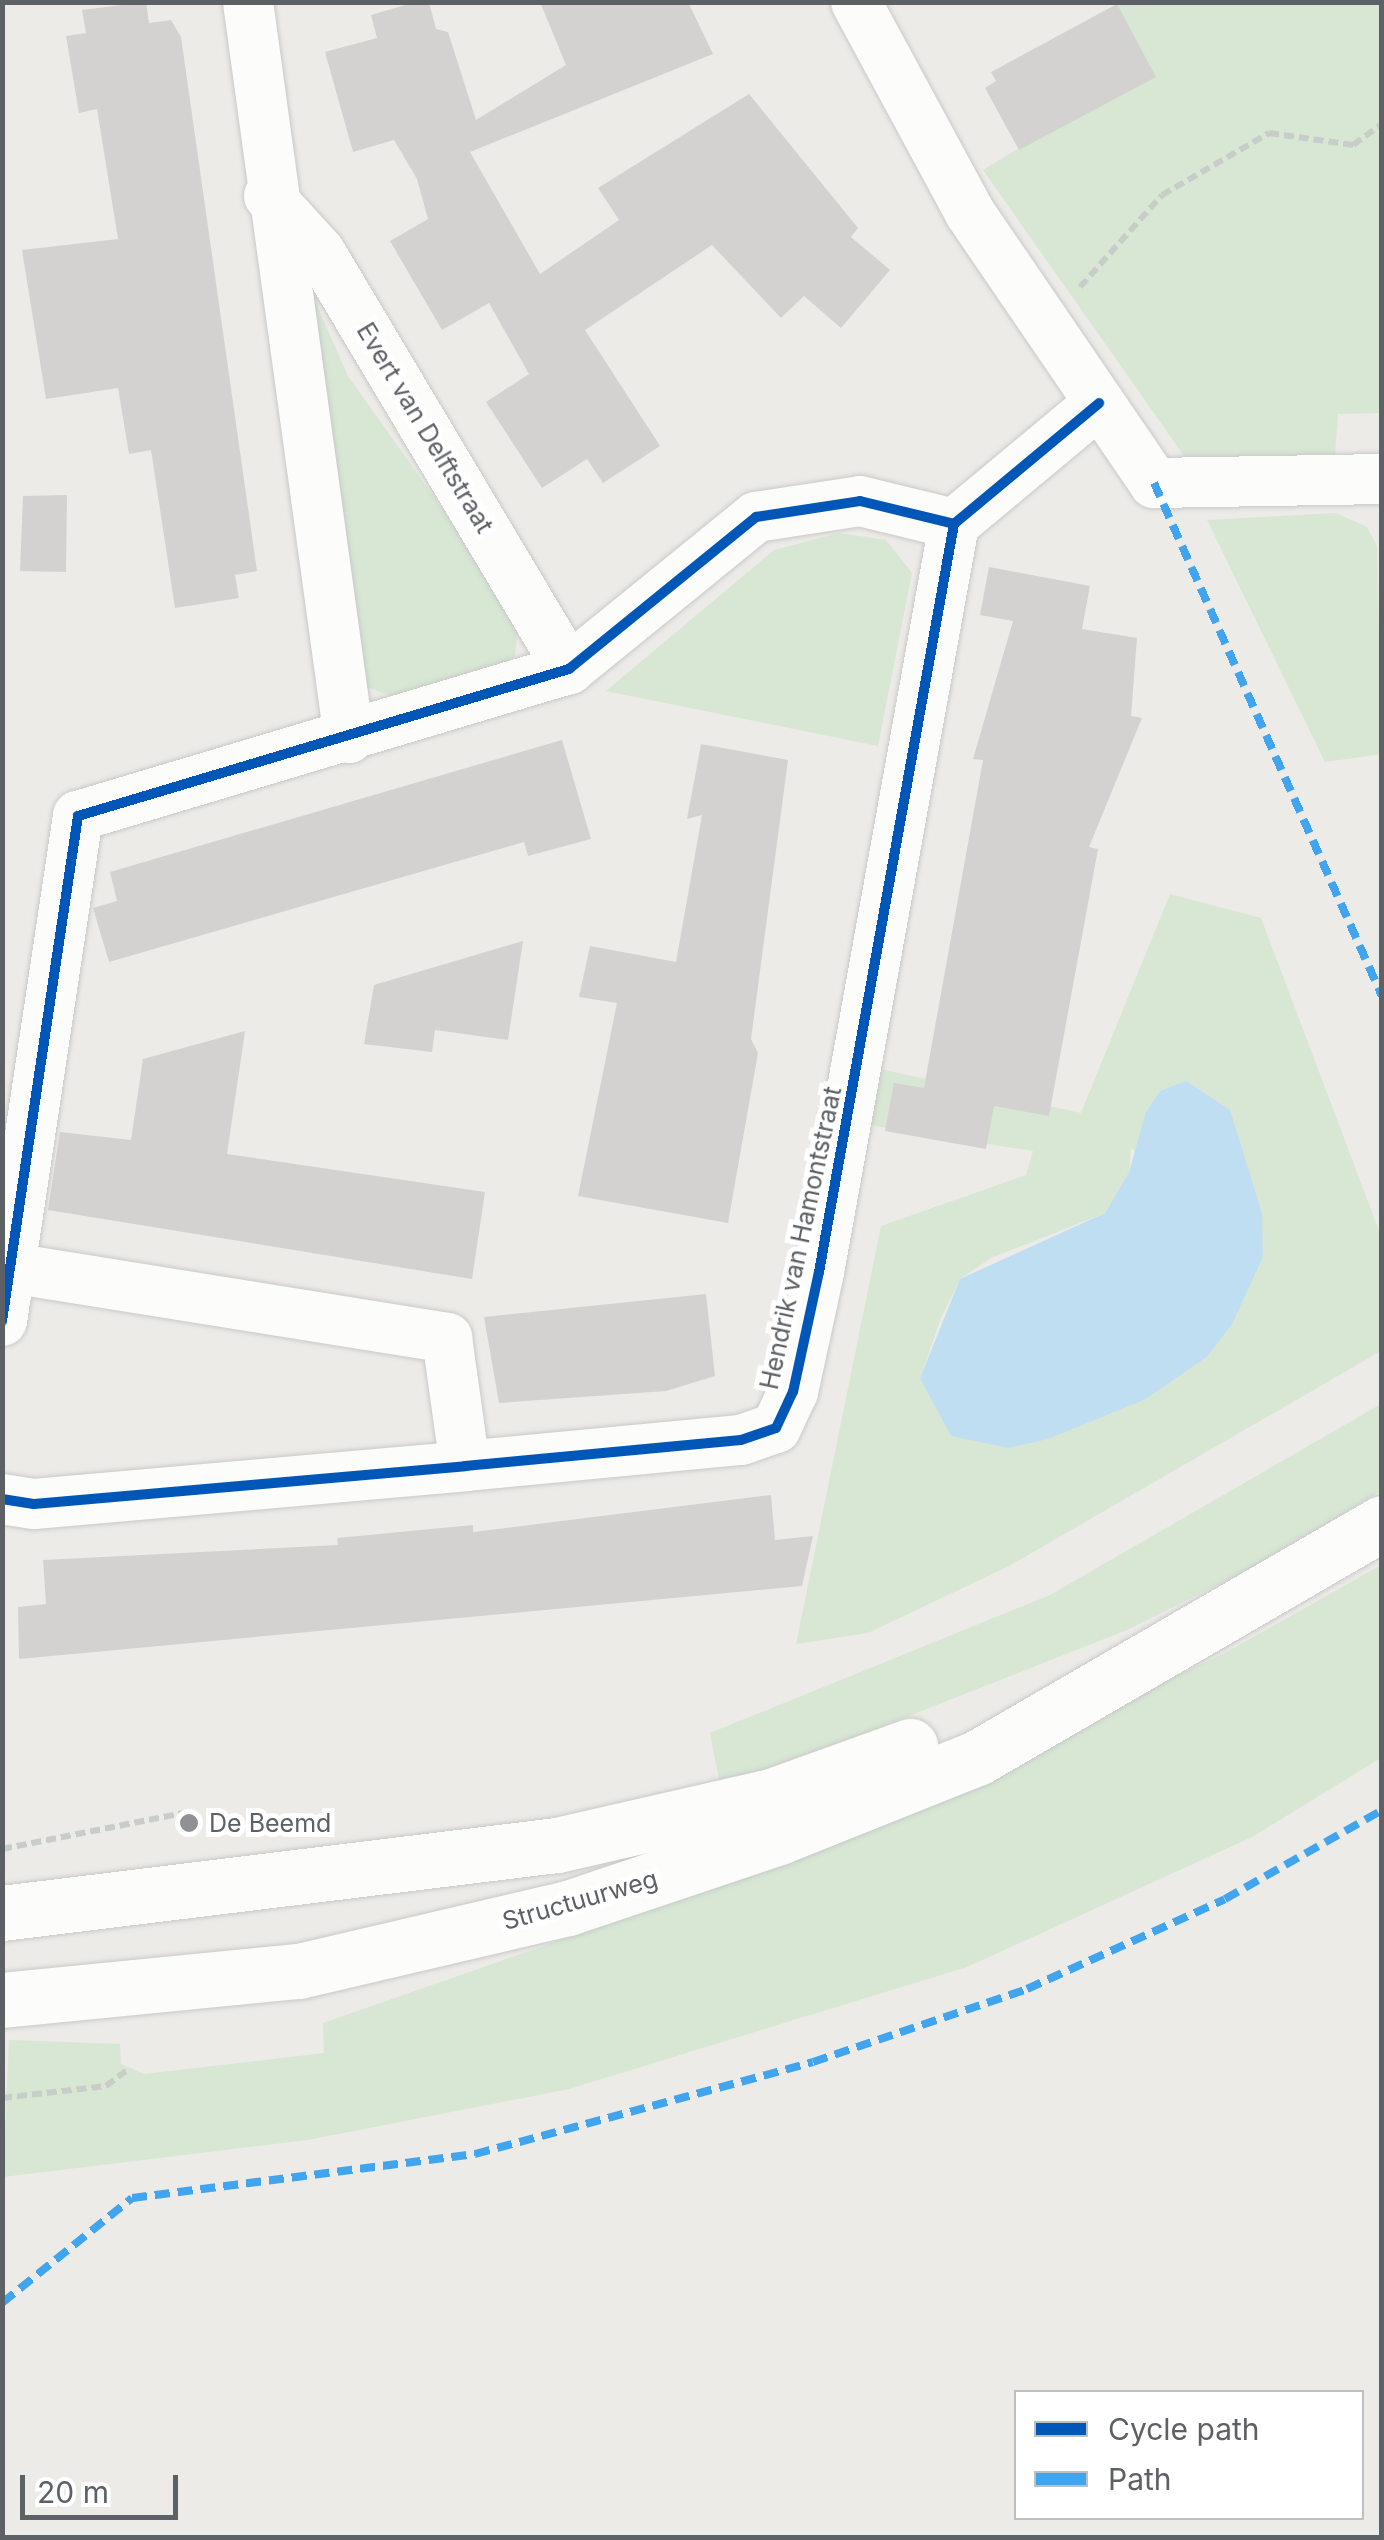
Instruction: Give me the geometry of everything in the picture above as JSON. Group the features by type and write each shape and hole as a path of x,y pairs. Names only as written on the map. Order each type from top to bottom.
{"main road":[{"name":"Structuurweg","path":"2,2000 299,1972 568,1908 977,1758 1382,1523"},
{"name":"Structuurweg","path":"2,1913 557,1845 771,1796 1120,1672"}],"street":[{"path":"248,2 270,196 349,738"},
{"path":"856,2 970,213 1154,483 1382,479"},
{"name":"Evert van Delftstraat","path":"270,196 320,252 568,669"},
{"path":"2,1321 78,816 349,738 568,669 756,517 860,501 954,524 1099,403"},
{"name":"Hendrik van Hamontstraat","path":"2,1499 34,1504 465,1466 742,1440 776,1428 793,1392 819,1272 954,524"},
{"path":"11,1268 447,1338 465,1466"}],"path":[{"path":"1046,325 1162,195 1268,133 1353,145 1382,124"},
{"path":"2,1849 182,1813"},
{"path":"2,2098 106,2086 130,2068"}],"green space":[{"path":"1122,3 1381,3 1381,413 1338,414 1335,455 1187,460 983,170 1103,97 1066,33"},
{"path":"304,276 348,376 519,617 515,656 483,678 402,700 364,686"},
{"path":"1336,513 1367,527 1377,546 1382,754 1325,762 1207,520"},
{"path":"839,533 886,540 912,573 878,746 606,691 774,550"},
{"path":"1170,894 1261,918 1381,1236 1381,1351 1009,1566 868,1633 796,1644 881,1226 1026,1175 1033,1151 856,1123 866,1066 1081,1113","holes":["1131,1148 1263,1257 1207,1357 1146,1399 1008,1448 920,1378 941,1318 960,1279 991,1258 1105,1213 1129,1172"]},
{"path":"1381,1404 1381,1491 1246,1571 1127,1630 721,1790 710,1733 1050,1595"},
{"path":"1381,1565 1381,1758 1252,1837 967,1967 569,2089 308,2140 3,2177 9,2040 120,2044 121,2064 144,2074 324,2053 323,2023 770,1867 1227,1652"}],"water":[{"path":"1186,1081 1230,1110 1262,1213 1263,1257 1232,1324 1207,1357 1146,1399 1048,1439 1008,1448 951,1436 920,1378 960,1279 1105,1213 1129,1172 1146,1112 1160,1091"}],"building":[{"path":"146,2 149,23 171,20 181,37 257,571 235,575 239,598 175,608 151,450 129,454 118,388 46,399 22,250 118,239 97,109 79,113 66,36 86,33 82,10"},
{"path":"429,2 436,29 448,32 476,120 566,65 540,2 688,2 713,54 470,152 540,274 619,220 598,188 749,94 858,228 851,237 890,270 841,328 804,296 781,318 712,245 585,330 660,446 603,483 587,459 542,488 486,402 529,374 489,303 442,330 390,241 428,219 417,179 394,140 353,152 325,52 377,38 371,15"},
{"path":"1117,4 1156,77 1019,150 985,88 996,81 991,72"},
{"path":"67,495 66,572 20,571 23,496"},
{"path":"989,567 1090,586 1082,629 1137,638 1131,716 1142,718 1089,847 1098,849 1049,1116 994,1106 986,1149 885,1131 894,1083 924,1088 983,760 973,759 1013,621 980,615"},
{"path":"562,740 591,839 528,856 524,842 109,962 93,908 117,901 110,872"},
{"path":"701,744 788,760 751,1039 758,1053 728,1223 578,1196 617,1003 579,997 590,946 676,962 702,815 687,819"},
{"path":"523,941 508,1040 435,1030 432,1052 364,1044 374,985"},
{"path":"245,1031 227,1154 485,1192 472,1279 48,1210 60,1132 131,1140 143,1059"},
{"path":"706,1294 715,1376 666,1391 499,1403 484,1317"},
{"path":"771,1495 775,1540 813,1536 802,1586 19,1659 18,1607 46,1604 43,1560 338,1545 337,1538 473,1525 473,1532"}],"marked path":[{"path":"1154,483 1382,996"},
{"path":"2,2303 132,2198 475,2154 813,2062 1027,1989 1225,1899 1382,1810"}],"cycle path":[{"path":"2,1499 34,1504 465,1466 741,1440 776,1428 793,1392 819,1272 954,524 1099,403"},
{"path":"2,1321 78,816 569,669 756,517 860,501 954,524"}],"place":[{"name":"De Beemd","path":"189,1823"}]}
